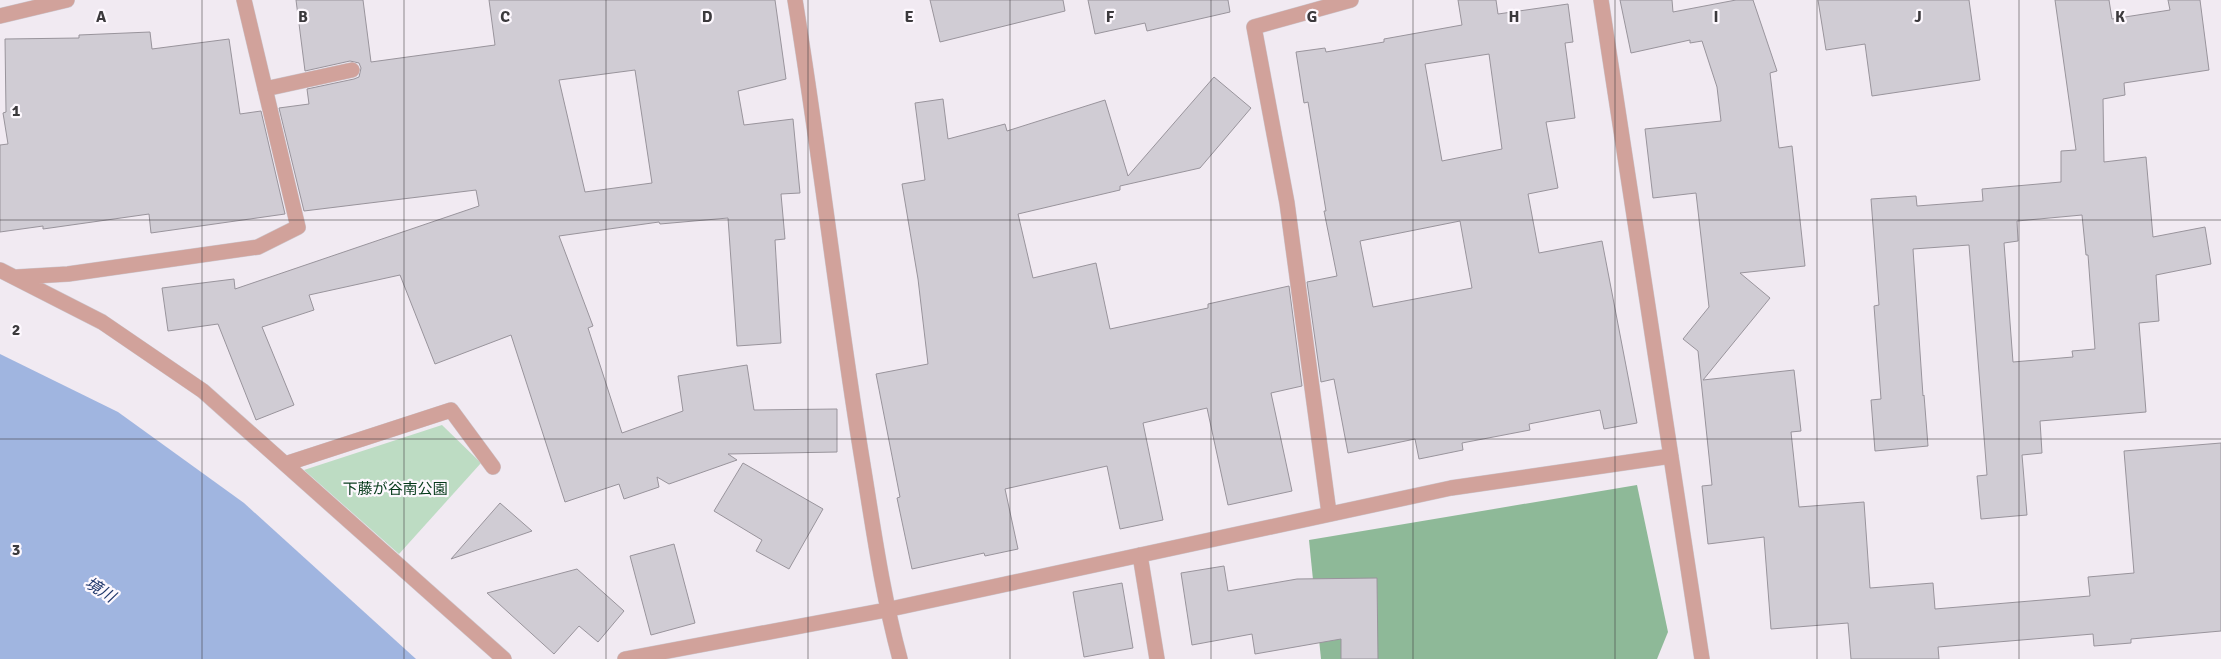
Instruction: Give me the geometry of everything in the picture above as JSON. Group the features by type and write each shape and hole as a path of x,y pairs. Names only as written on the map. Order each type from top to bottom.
{"street":[{"path":"0,16 67,0"},
{"path":"16,277 68,274 258,247 298,227 244,0"},
{"path":"795,0 842,339 886,610 900,659"},
{"path":"1329,513 1287,203 1254,28 1351,0"},
{"path":"1601,0 1702,659"},
{"path":"265,89 352,70"},
{"path":"0,270 102,322 204,391 504,659"},
{"path":"285,464 451,410 493,466"},
{"path":"634,658 886,610 1451,488 1671,456"},
{"path":"1140,555 1157,659"}],"green space":[{"name":"下藤が谷南公園","path":"442,425 481,463 399,554 304,470"},
{"path":"1637,485 1668,632 1657,659 1321,659 1309,540"}],"water":[{"name":"境川","path":"0,354 118,412 244,503 416,659 0,659"}],"building":[{"path":"296,0 363,0 371,62 495,45 489,0 775,0 786,79 738,91 744,125 793,119 800,193 781,194 785,239 775,240 781,343 737,346 728,218 660,224 659,222 559,236 593,326 588,328 622,433 683,411 678,376 747,365 754,410 837,409 837,452 728,454 737,460 669,484 657,477 659,487 624,499 619,484 565,502 511,335 435,364 400,275 309,295 314,310 262,327 294,405 256,420 218,324 168,331 162,288 234,279 235,289 479,206 476,190 304,211 279,108 309,104 307,89 354,79 359,77 361,68 359,63 350,61 305,71","holes":["635,70 652,183 585,192 559,80"]},
{"path":"930,0 1063,0 1065,11 940,42"},
{"path":"1088,0 1228,0 1230,12 1147,31 1145,23 1095,34"},
{"path":"1458,0 1496,0 1498,14 1568,4 1573,42 1565,43 1575,118 1546,122 1558,188 1528,194 1539,253 1602,241 1637,423 1604,429 1600,410 1529,424 1530,430 1462,443 1463,450 1419,459 1415,439 1348,453 1334,379 1321,382 1307,282 1337,276 1324,211 1326,211 1308,102 1304,103 1296,52 1325,48 1326,52 1462,25","holes":["1489,54 1502,149 1442,161 1425,64","1460,221 1472,288 1373,307 1360,241"]},
{"path":"1620,0 1672,0 1673,12 1736,0 1753,0 1777,71 1770,73 1779,148 1792,146 1805,266 1740,273 1770,298 1703,380 1794,370 1801,431 1791,432 1799,507 1864,502 1870,588 1933,583 1935,609 2090,596 2088,577 2134,573 2124,451 2221,443 2221,631 2131,639 2131,643 2094,646 2093,634 1938,647 1939,659 1851,659 1848,623 1771,629 1764,537 1708,544 1702,486 1712,485 1698,351 1683,339 1709,307 1696,193 1653,198 1645,129 1721,121 1717,87 1702,41 1690,43 1690,40 1631,53"},
{"path":"1818,0 1969,0 1980,80 1872,96 1865,44 1826,50"},
{"path":"2055,0 2109,0 2112,19 2170,10 2168,0 2200,0 2209,70 2124,83 2125,95 2103,99 2104,162 2146,157 2153,237 2205,227 2211,264 2156,275 2159,321 2139,323 2146,412 2040,421 2042,453 2022,455 2027,515 1981,519 1977,476 1987,475 1969,245 1913,249 1928,446 1875,451 1871,400 1881,399 1874,306 1879,305 1871,199 1916,196 1917,206 1983,201 1982,189 2061,182 2061,151 2076,150","holes":["2082,215 2086,255 2088,255 2095,349 2072,351 2073,357 2013,362 2004,243 2018,241 2017,221"]},
{"path":"150,32 152,49 229,39 240,114 261,111 285,214 151,233 149,214 43,229 43,226 0,232 0,145 8,144 3,113 6,112 5,39 79,38 79,35"},
{"path":"1214,77 1251,108 1200,168 1120,186 1120,190 1018,214 1033,278 1096,263 1110,329 1208,308 1208,304 1289,286 1302,386 1271,393 1292,491 1228,505 1207,408 1143,423 1163,520 1120,529 1107,466 1005,489 1018,549 985,556 984,553 912,569 897,498 900,497 876,374 928,364 918,279 902,184 925,180 915,103 943,99 948,139 1005,124 1007,131 1105,100 1128,176"},
{"path":"743,463 823,509 789,569 756,551 762,540 714,511"},
{"path":"500,503 532,531 451,559"},
{"path":"674,544 695,623 651,635 630,556"},
{"path":"1224,566 1228,591 1297,579 1377,578 1378,659 1341,659 1341,639 1255,654 1252,634 1192,645 1181,573"},
{"path":"577,569 624,611 598,642 579,626 554,654 487,593"},
{"path":"1122,583 1133,648 1084,657 1073,592"}]}
